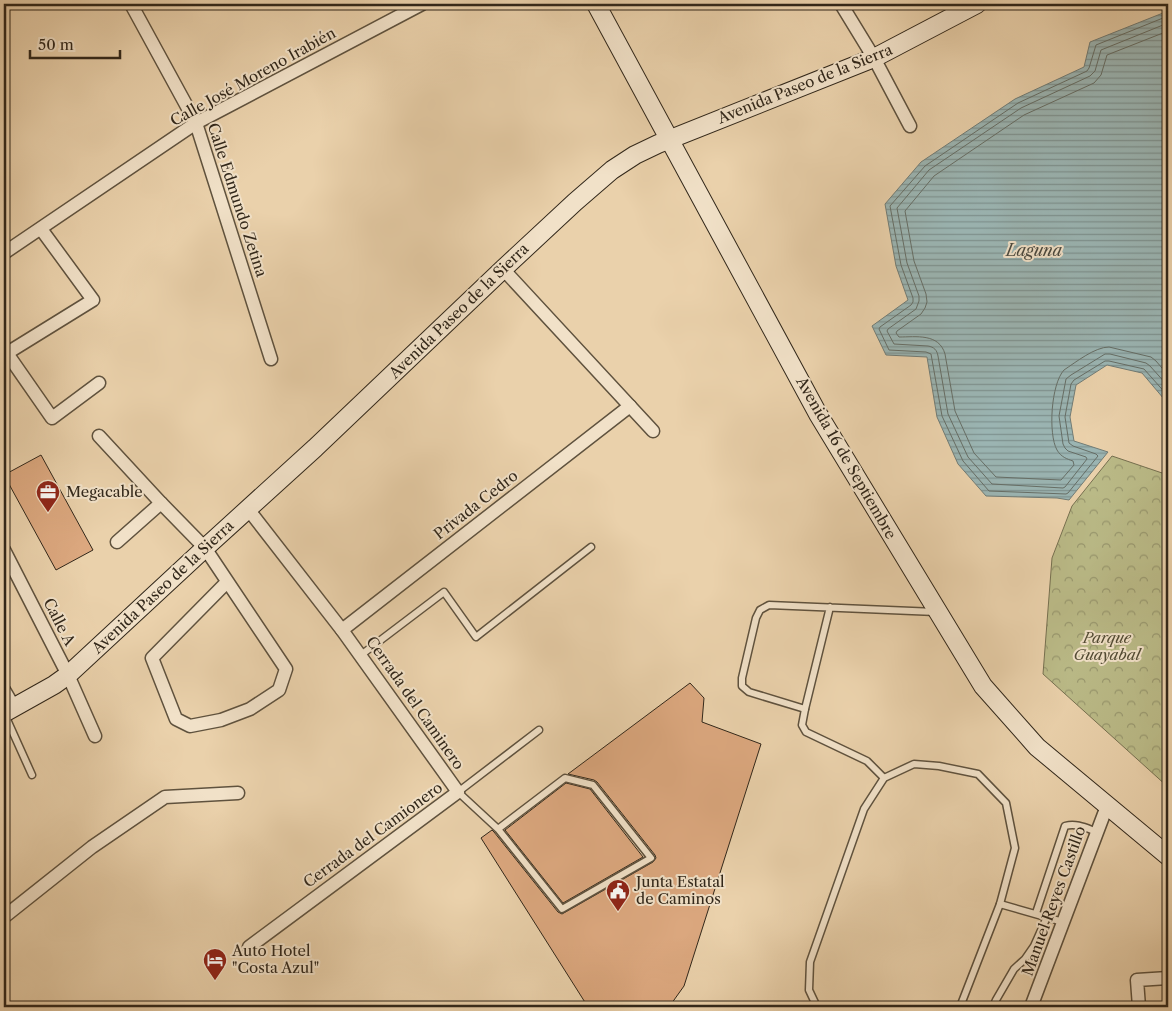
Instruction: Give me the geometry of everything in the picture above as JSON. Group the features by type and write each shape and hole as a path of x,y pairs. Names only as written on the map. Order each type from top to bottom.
{"main road":[{"name":"Avenida 16 de Septiembre","path":"596,4 818,414 983,686 1037,747 1168,856"},
{"name":"Avenida Paseo de la Sierra","path":"7,711 68,675 315,448 574,202 606,175 635,155 670,139 874,58 977,4"}],"street":[{"name":"Calle Edmundo Zetina","path":"131,4 196,123 271,359"},
{"name":"Calle José Moreno Irabién","path":"4,253 196,123 422,4"},
{"path":"841,4 874,58 910,126"},
{"path":"41,228 93,300 5,352 52,418 98,383"},
{"path":"503,269 653,430"},
{"name":"Privada Cedro","path":"342,630 630,406"},
{"path":"99,436 205,548 286,669 280,690 250,709 221,720 190,726 176,719 152,658 227,582"},
{"path":"117,542 161,503"},
{"name":"Cerrada del Caminero","path":"248,509 361,655 458,792"},
{"name":"Calle A","path":"4,550 68,675 95,736"},
{"path":"4,690 7,711"},
{"name":"Cerrada del Camionero","path":"249,947 458,792"},
{"path":"4,917 92,847 165,797 238,793"},
{"name":"Manuel Reyes Castillo","path":"1032,1007 1107,806"},
{"path":"1139,1007 1137,980 1168,978"}],"lane":[{"path":"361,655 444,592 476,637 591,547"},
{"path":"804,709 749,692 742,686 742,678 756,618 760,610 769,605 937,612"},
{"path":"830,607 804,709 802,725 806,732 867,761 884,778"},
{"path":"7,711 32,775"},
{"name":"Cerrada del Camionero","path":"458,792 538,730"},
{"path":"817,1007 809,990 810,962 864,809 884,778 914,764 939,766 978,774 1006,803 1014,848 1000,904 960,1007"},
{"name":"Cerrada del Caminero","path":"458,792 498,829 562,909 651,858 593,785 566,778 498,829"},
{"path":"1036,913 1066,826 1072,824 1097,832"},
{"path":"1000,904 1063,922"},
{"path":"993,1007 1014,969 1026,959 1034,946 1047,917"}],"green space":[{"name":"Parque Guayabal","path":"1112,456 1168,475 1168,787 1043,674 1052,558 1072,506"}],"water":[{"name":"Laguna","path":"1168,11 1168,446 1164,399 1142,373 1107,365 1076,385 1070,417 1074,441 1108,452 1069,500 986,496 958,464 937,417 927,357 886,355 872,326 908,300 896,266 885,204 921,162 1015,99 1084,67 1090,42"}],"building":[{"name":"Megacable","path":"41,455 93,550 56,570 4,475"},
{"name":"Junta Estatal de Caminos","path":"690,683 704,698 702,722 761,744 684,986 669,1007 588,1007 481,838 492,830 558,912 562,914 653,862 656,858 655,855 597,782 568,774"},
{"path":"566,783 590,789 643,857 563,903 505,830"}],"place":[{"name":"Megacable","path":"48,513"},
{"name":"Junta Estatal de Caminos","path":"618,912"},
{"name":"Auto Hotel \"Costa Azul\"","path":"215,981"}]}
